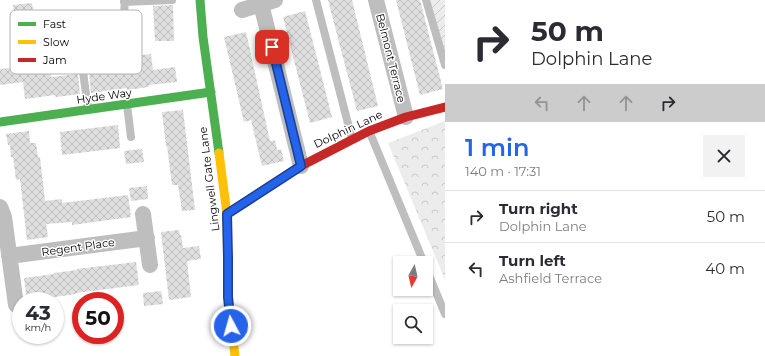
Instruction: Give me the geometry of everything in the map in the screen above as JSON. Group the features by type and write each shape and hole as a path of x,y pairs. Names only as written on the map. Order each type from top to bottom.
{"street":[{"name":"Lingwell Gate Lane","path":"200,0 203,37 227,214 228,297 235,356"},
{"name":"Belmont Terrace","path":"376,0 406,117"},
{"path":"242,10 268,2 301,166"},
{"name":"Hyde Way","path":"0,122 211,92"},
{"name":"Dolphin Lane","path":"227,214 301,166 369,131 406,117 445,107"},
{"path":"0,207 4,217 14,292"},
{"path":"143,214 150,265"},
{"name":"Regent Place","path":"10,256 147,238"}],"lane":[{"path":"124,1 172,0"},
{"path":"316,0 352,140"},
{"path":"426,0 445,65"},
{"path":"83,74 88,110"},
{"path":"127,104 131,137"},
{"path":"369,131 421,256"},
{"path":"433,285 445,314"}],"green space":[{"path":"426,0 445,0 445,65"},
{"path":"445,121 445,280 388,143"}],"building":[{"path":"328,0 352,0 378,106 357,111"},
{"path":"396,0 420,0 443,89 420,95"},
{"path":"32,3 33,10 14,10 13,5"},
{"path":"173,5 174,41 155,41 153,6"},
{"path":"305,11 332,117 310,123 283,17"},
{"path":"246,32 270,141 275,140 277,150 281,149 284,161 262,166 251,120 244,122 224,37"},
{"path":"151,54 153,70 175,67 177,82 149,85 149,87 127,90 127,88 91,93 89,74 142,74 142,55"},
{"path":"10,68 10,74 51,74 51,77 78,74 80,94 56,97 55,95 25,99 23,82 0,85 0,69"},
{"path":"183,110 195,210 182,211 178,185 172,185 162,112"},
{"path":"118,125 120,148 62,155 60,132"},
{"path":"29,131 30,143 36,143 38,157 40,157 45,201 62,199 62,203 128,195 131,217 72,225 72,222 46,224 48,237 27,240 20,179 16,180 13,157 11,157 10,145 8,145 6,134"},
{"path":"142,149 144,162 126,164 124,151"},
{"path":"147,186 148,199 131,201 129,188"},
{"path":"179,230 183,248 199,246 201,259 187,261 191,297 169,300 161,232"},
{"path":"136,262 139,285 84,292 72,292 72,295 64,296 64,292 26,292 24,278 77,269"},
{"path":"161,291 163,304 144,306 143,293"}],"traffic: fast":[{"path":"200,0 203,37 219,153"},
{"path":"0,122 211,92"}],"traffic: slow":[{"path":"219,153 227,214 228,297 235,356"}],"traffic: jam":[{"path":"227,214 301,166 369,131 406,117 445,107"}],"route":[{"path":"231,326 228,297 227,214 301,166 272,47"}]}
